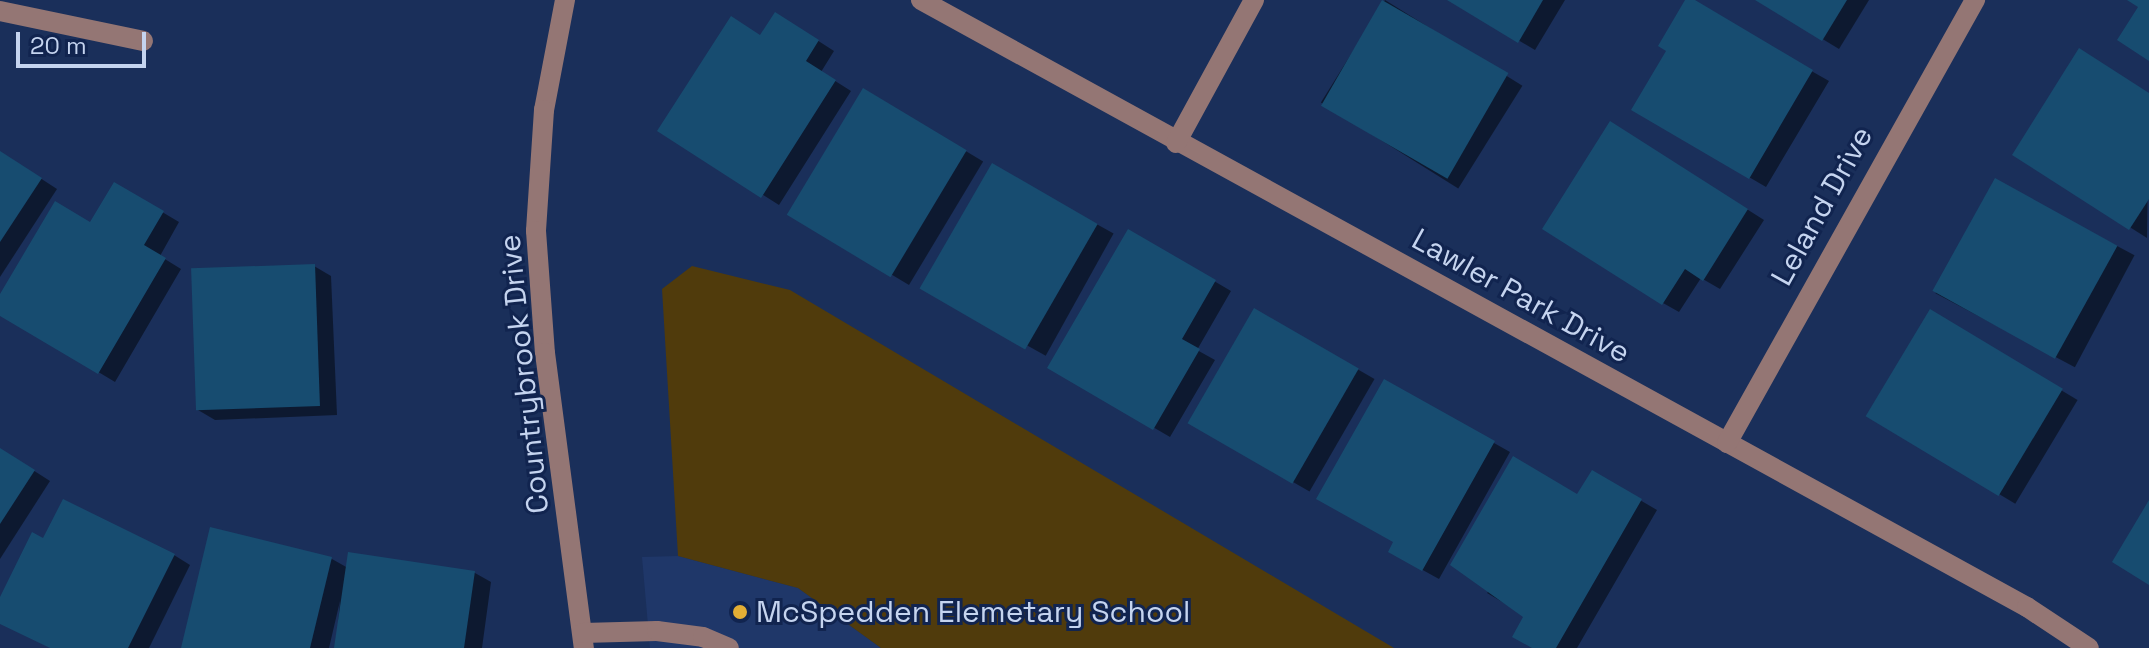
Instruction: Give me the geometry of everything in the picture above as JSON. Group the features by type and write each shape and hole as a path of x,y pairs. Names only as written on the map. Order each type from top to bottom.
{"street":[{"name":"Countrybrook Drive","path":"565,0 544,110 536,231 545,353 584,640"},
{"name":"Lawler Park Drive","path":"921,0 1176,143 2027,607 2089,648"},
{"path":"1176,143 1254,0"},
{"name":"Leland Drive","path":"1727,443 1975,0"},
{"path":"0,11 143,41"},
{"path":"584,640 657,631 703,637 729,648"}],"shaded area":[{"path":"692,266 790,290 1394,648 881,648 798,588 678,556 662,289"},
{"name":"McSpedden Elemetary School","path":"678,556 798,588 881,648 650,648 642,557"}],"building":[{"path":"1382,0 1508,73 1447,179 1321,106"},
{"path":"1447,0 1543,0 1518,43"},
{"path":"1685,0 1695,0 1813,70 1749,179 1631,110 1666,51 1658,46"},
{"path":"1755,0 1847,0 1822,41"},
{"path":"2127,0 2149,0 2149,61 2117,40 2138,7"},
{"path":"775,12 819,40 806,61 836,80 761,198 657,131 731,16 760,35"},
{"path":"2079,48 2149,93 2149,199 2129,230 2012,155"},
{"path":"863,88 967,150 890,277 787,215"},
{"path":"1610,121 1748,209 1703,281 1685,269 1662,305 1542,229"},
{"path":"0,151 42,178 0,242"},
{"path":"992,163 1098,224 1025,350 920,289"},
{"path":"1995,178 2117,246 2055,359 1932,291"},
{"path":"114,182 164,211 144,245 166,258 98,374 0,316 0,294 55,201 90,222"},
{"path":"1128,229 1216,280 1182,339 1200,349 1153,430 1047,368"},
{"path":"315,264 320,406 196,410 191,268"},
{"path":"1254,308 1359,368 1292,484 1188,423"},
{"path":"1930,309 2063,389 1998,496 1866,416"},
{"path":"1384,379 1495,441 1422,571 1388,552 1393,542 1316,499"},
{"path":"0,448 35,470 0,524"},
{"path":"1513,456 1577,494 1592,470 1642,499 1556,648 1532,648 1512,637 1523,617 1450,565"},
{"path":"63,499 175,554 128,648 50,648 0,624 0,597 32,532 43,538"},
{"path":"2149,500 2149,585 2112,562"},
{"path":"210,527 332,557 310,648 181,648"},
{"path":"348,552 475,571 464,648 334,648"}],"place":[{"name":"McSpedden Elemetary School","path":"740,612"}]}
